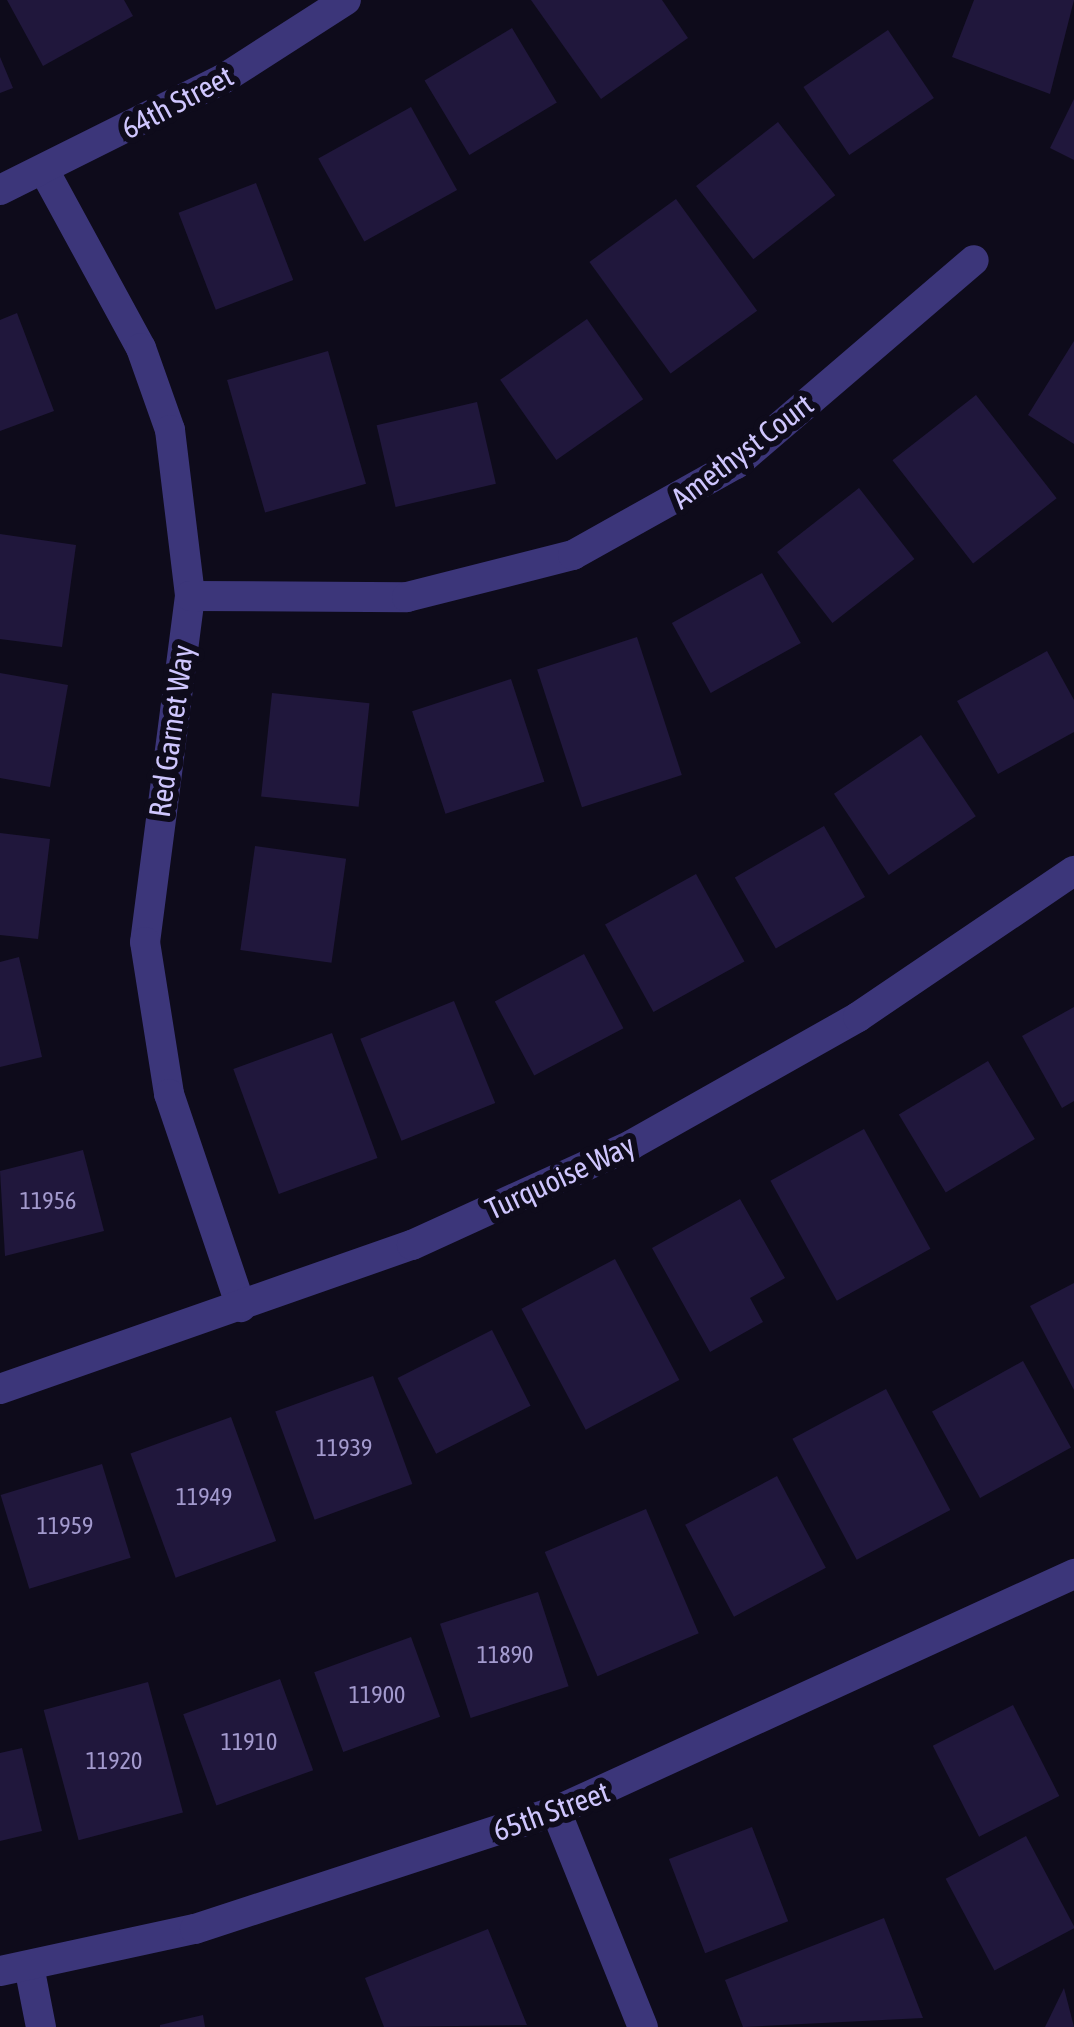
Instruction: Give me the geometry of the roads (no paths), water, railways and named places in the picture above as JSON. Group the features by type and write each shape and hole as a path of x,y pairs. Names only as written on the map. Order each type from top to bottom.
{"street":[{"name":"64th Street","path":"0,190 45,172 346,0"},
{"name":"Red Garnet Way","path":"45,172 141,347 170,430 190,596 145,942 169,1094 241,1307"},
{"name":"Amethyst Court","path":"190,596 407,597 573,555 736,464 974,260"},
{"name":"Turquoise Way","path":"0,1389 412,1245 631,1145 858,1017 1074,872"},
{"name":"65th Street","path":"15,1969 195,1929 556,1811 1071,1583"},
{"path":"556,1811 644,2027"},
{"path":"15,1969 41,2027"}]}
